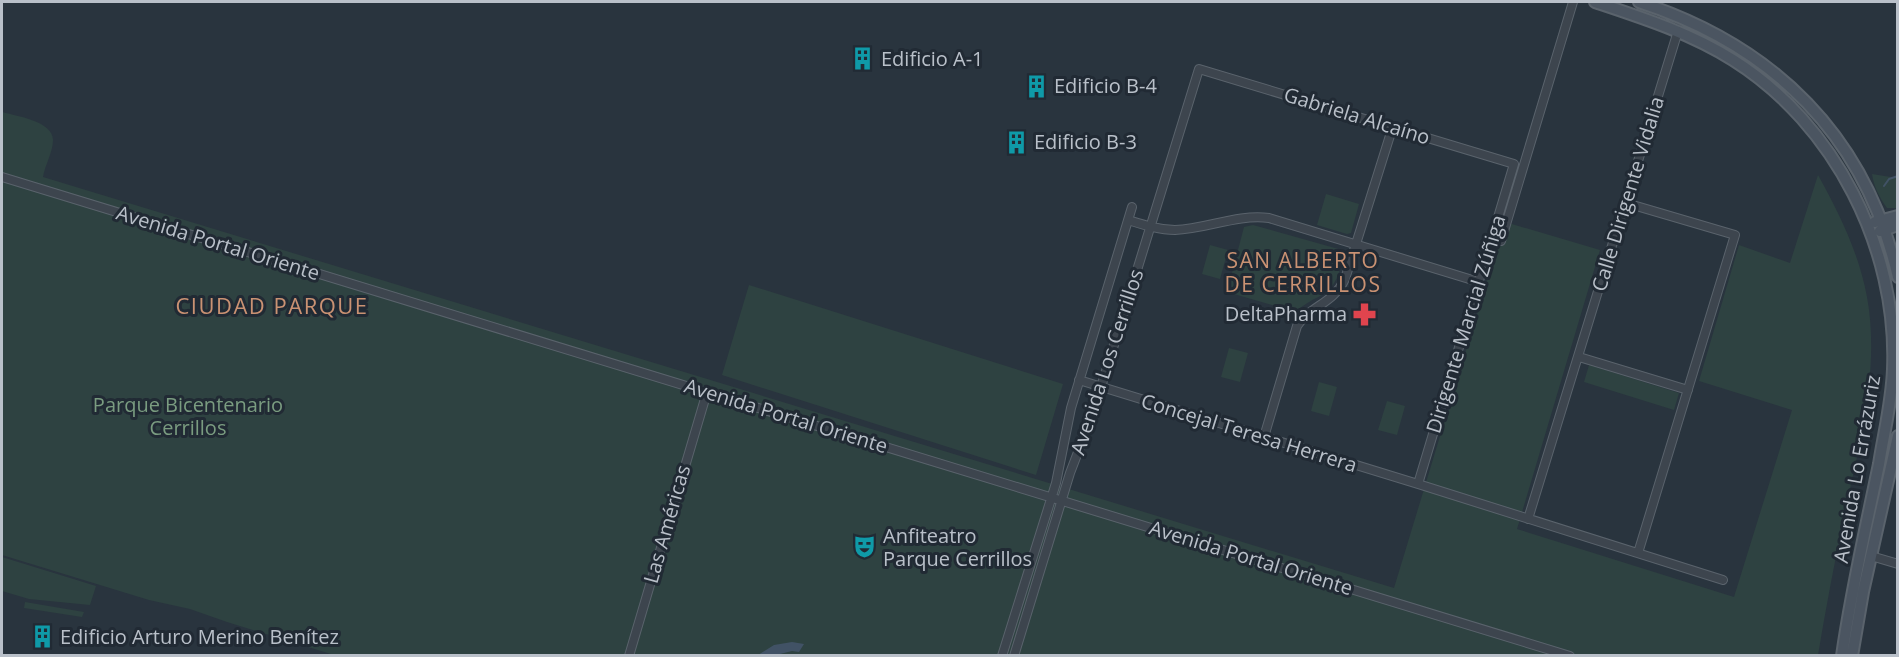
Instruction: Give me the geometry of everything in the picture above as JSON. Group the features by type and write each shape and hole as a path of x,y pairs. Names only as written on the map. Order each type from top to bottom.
{"main road":[{"name":"Avenida Lo Errázuriz","path":"1596,2 1678,31 1714,49 1766,84 1793,108 1816,135 1835,163 1869,230 1888,297 1893,369 1887,421 1842,656"},
{"path":"1639,2 1688,20 1720,36 1780,77 1812,108 1842,145 1875,204 1898,277"},
{"path":"1875,204 1898,216"},
{"path":"1869,230 1898,216"},
{"path":"1883,224 1898,225"},
{"name":"Avenida Lo Errázuriz","path":"1852,656 1871,556 1898,436"}],"street":[{"path":"1501,241 1573,2"},
{"name":"Calle Dirigente Vidalia","path":"1528,519 1678,31"},
{"name":"Gabriela Alcaíno","path":"1199,69 1514,164"},
{"name":"Avenida Los Cerrillos","path":"1014,656 1062,501 1101,388 1199,69"},
{"path":"1264,437 1297,326 1303,317 1329,300 1341,288 1393,126"},
{"name":"Dirigente Marcial Zúñiga","path":"1419,484 1514,164"},
{"name":"Avenida Portal Oriente","path":"2,177 1570,656"},
{"path":"1626,203 1734,235 1638,553"},
{"name":"Avenida Los Cerrillos","path":"1002,656 1051,498 1061,462 1071,408 1132,207"},
{"path":"1128,220 1150,227 1173,230 1184,230 1242,218 1281,220 1479,282"},
{"path":"1579,357 1688,390"},
{"name":"Concejal Teresa Herrera","path":"1079,380 1723,580"},
{"name":"Las Américas","path":"629,656 706,392"},
{"path":"1871,556 1898,564"}],"green space":[{"name":"Parque Bicentenario Cerrillos","path":"2,112 33,120 47,128 51,134 53,145 43,177 1394,588 1505,222 1600,250 1517,529 1734,597 1792,410 1699,381 1739,245 1790,263 1818,175 1841,219 1859,265 1867,297 1871,351 1867,405 1818,655 334,655 190,609 149,600 2,555"},
{"path":"1872,174 1897,178 1897,208 1887,208 1877,192"},
{"path":"1326,194 1359,204 1351,233 1347,234 1317,225"},
{"path":"1253,225 1342,250 1342,261 1332,286 1296,312 1227,292 1244,227"},
{"path":"1210,245 1228,250 1220,279 1202,274"},
{"path":"749,285 1063,384 1036,475 722,375"},
{"path":"1229,348 1248,353 1240,382 1221,377"},
{"path":"1589,365 1679,393 1674,410 1584,382"},
{"path":"1319,382 1337,387 1329,416 1311,411"},
{"path":"1387,401 1405,406 1397,435 1378,430"},
{"path":"2,557 96,586 90,605 29,599 2,591"},
{"path":"25,602 84,612 82,617 24,608"}],"water":[{"path":"792,642 804,644 799,652 758,655 774,645"}],"waterway":[{"path":"1884,186 1889,179 1898,176"}],"place":[{"name":"Edificio A-1","path":"863,59"},
{"name":"Edificio B-4","path":"1036,86"},
{"name":"Edificio B-3","path":"1016,142"},
{"name":"DeltaPharma","path":"1365,314"},
{"name":"Anfiteatro Parque Cerrillos","path":"865,547"},
{"name":"Edificio Arturo Merino Benítez","path":"42,637"}],"district":[{"name":"SAN ALBERTO DE CERRILLOS","path":"1303,273"},
{"name":"CIUDAD PARQUE","path":"272,306"}]}
